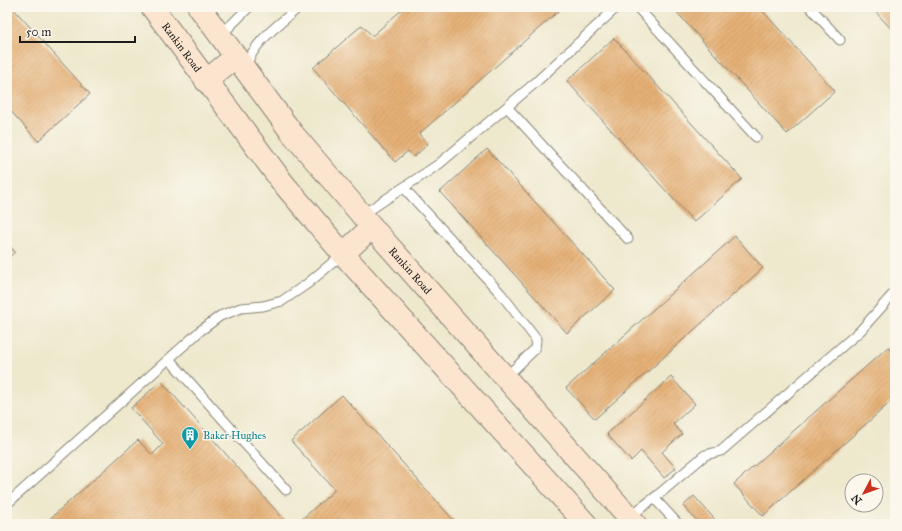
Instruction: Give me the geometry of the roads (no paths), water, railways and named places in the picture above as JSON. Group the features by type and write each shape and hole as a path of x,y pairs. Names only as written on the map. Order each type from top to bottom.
{"main road":[{"name":"Rankin Road","path":"152,7 283,183 343,254 586,524"},
{"name":"Rankin Road","path":"199,7 292,133 629,522"},
{"path":"206,81 240,64"},
{"path":"343,254 367,221"}],"lane":[{"path":"220,36 249,7"},
{"path":"240,64 249,58 260,43 299,7"},
{"path":"367,221 404,188 439,164 507,107 617,7"},
{"path":"637,7 756,137"},
{"path":"810,7 840,40"},
{"path":"507,107 628,239"},
{"path":"404,188 502,294 536,339 535,349 505,378"},
{"path":"7,504 200,331 220,316 241,308 263,306 282,301 308,284 343,254"},
{"path":"629,522 654,498 705,455 721,451 860,331 895,292"},
{"path":"169,359 286,490"},
{"path":"654,498 678,524"}],"place":[{"name":"Baker Hughes","path":"190,450"}]}
